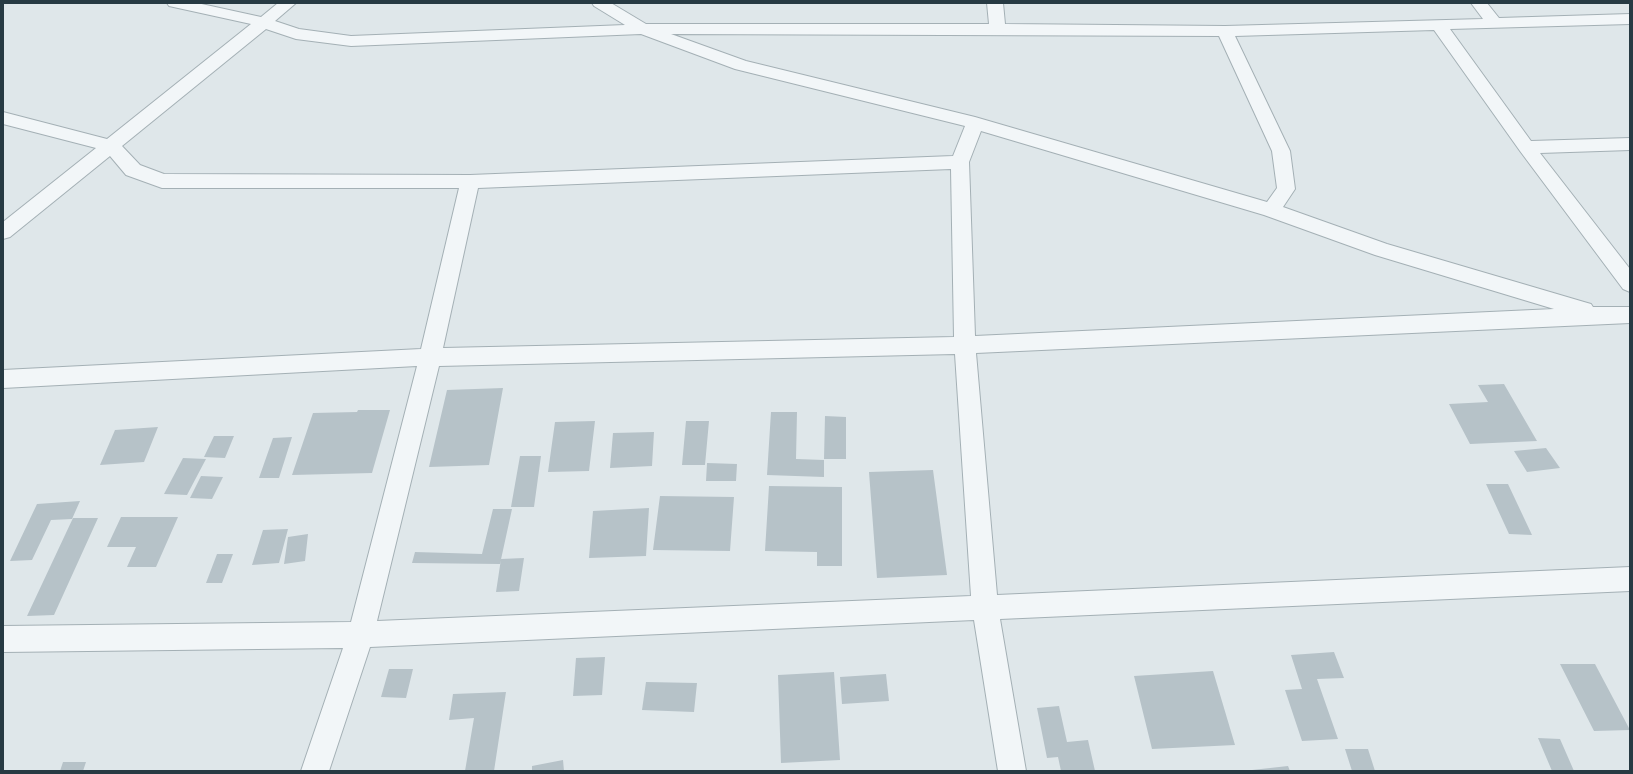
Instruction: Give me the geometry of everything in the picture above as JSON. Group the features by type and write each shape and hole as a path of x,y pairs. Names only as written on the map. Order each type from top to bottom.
{"street":[{"path":"175,3 263,22 296,34 351,41 643,29 997,29 1225,31 1630,19"},
{"path":"3,232 288,3"},
{"path":"600,3 643,29 741,65 975,123 1271,210 1382,250 1600,315 1630,321"},
{"path":"995,3 997,29"},
{"path":"1479,3 1495,24"},
{"path":"1439,25 1526,147 1630,284"},
{"path":"1225,31 1281,152 1286,189 1271,210"},
{"path":"3,118 111,146 133,170 162,181 470,182 960,162"},
{"path":"975,123 960,162 965,345 985,607 1012,771"},
{"path":"1526,147 1630,144"},
{"path":"315,771 360,635 430,357 470,182"},
{"path":"3,379 430,357 965,345 1600,315 1630,315"},
{"path":"3,639 360,635 1630,579"}],"building":[{"path":"1504,384 1537,441 1470,444 1449,404 1488,402 1478,385"},
{"path":"503,388 489,465 429,467 447,390"},
{"path":"358,410 390,410 372,473 292,475 313,413 357,412"},
{"path":"771,412 797,412 796,459 824,460 824,477 767,475"},
{"path":"825,416 846,417 846,459 824,459"},
{"path":"595,421 589,471 548,472 555,422"},
{"path":"686,421 709,421 705,465 682,465"},
{"path":"158,427 144,462 100,465 115,430"},
{"path":"654,432 652,466 610,468 613,433"},
{"path":"214,436 234,436 225,458 204,457"},
{"path":"292,437 279,478 259,478 273,438"},
{"path":"1546,448 1560,468 1527,472 1514,451"},
{"path":"520,456 541,456 534,507 511,507"},
{"path":"183,458 206,459 187,495 164,494"},
{"path":"707,463 737,464 736,481 706,481"},
{"path":"933,470 947,575 877,578 869,472"},
{"path":"201,476 223,477 212,499 190,498"},
{"path":"1486,484 1508,484 1532,535 1509,534"},
{"path":"769,486 842,487 842,566 817,566 817,552 765,551"},
{"path":"660,496 734,497 730,551 653,550"},
{"path":"80,501 72,519 51,520 32,560 10,561 37,504"},
{"path":"649,508 646,556 589,558 593,511"},
{"path":"493,509 512,509 500,564 412,563 415,552 482,554"},
{"path":"121,517 178,517 156,567 127,567 136,547 107,547"},
{"path":"73,518 98,518 54,615 27,616"},
{"path":"288,529 279,563 252,565 263,530"},
{"path":"308,534 305,561 284,564 288,537"},
{"path":"217,554 233,554 222,583 206,583"},
{"path":"524,558 519,591 496,592 501,559"},
{"path":"1334,652 1344,678 1317,679 1338,739 1302,741 1285,690 1302,689 1291,655"},
{"path":"605,657 602,695 573,696 576,658"},
{"path":"1560,664 1595,664 1630,730 1594,731"},
{"path":"389,669 413,669 406,698 381,697"},
{"path":"1213,671 1235,745 1152,749 1134,676"},
{"path":"834,672 840,760 781,763 778,675"},
{"path":"886,674 889,701 842,704 840,677"},
{"path":"646,682 697,683 694,712 642,710"},
{"path":"506,692 494,771 465,771 474,718 449,720 453,694"},
{"path":"1059,706 1067,742 1088,740 1095,771 1061,771 1058,757 1047,758 1037,708"},
{"path":"1538,738 1560,739 1574,771 1552,771"},
{"path":"1345,749 1368,749 1375,771 1352,771"},
{"path":"563,760 564,771 532,771 532,766"},
{"path":"63,762 86,762 83,771 60,771"},
{"path":"1288,766 1290,771 1252,771 1252,770"}]}
